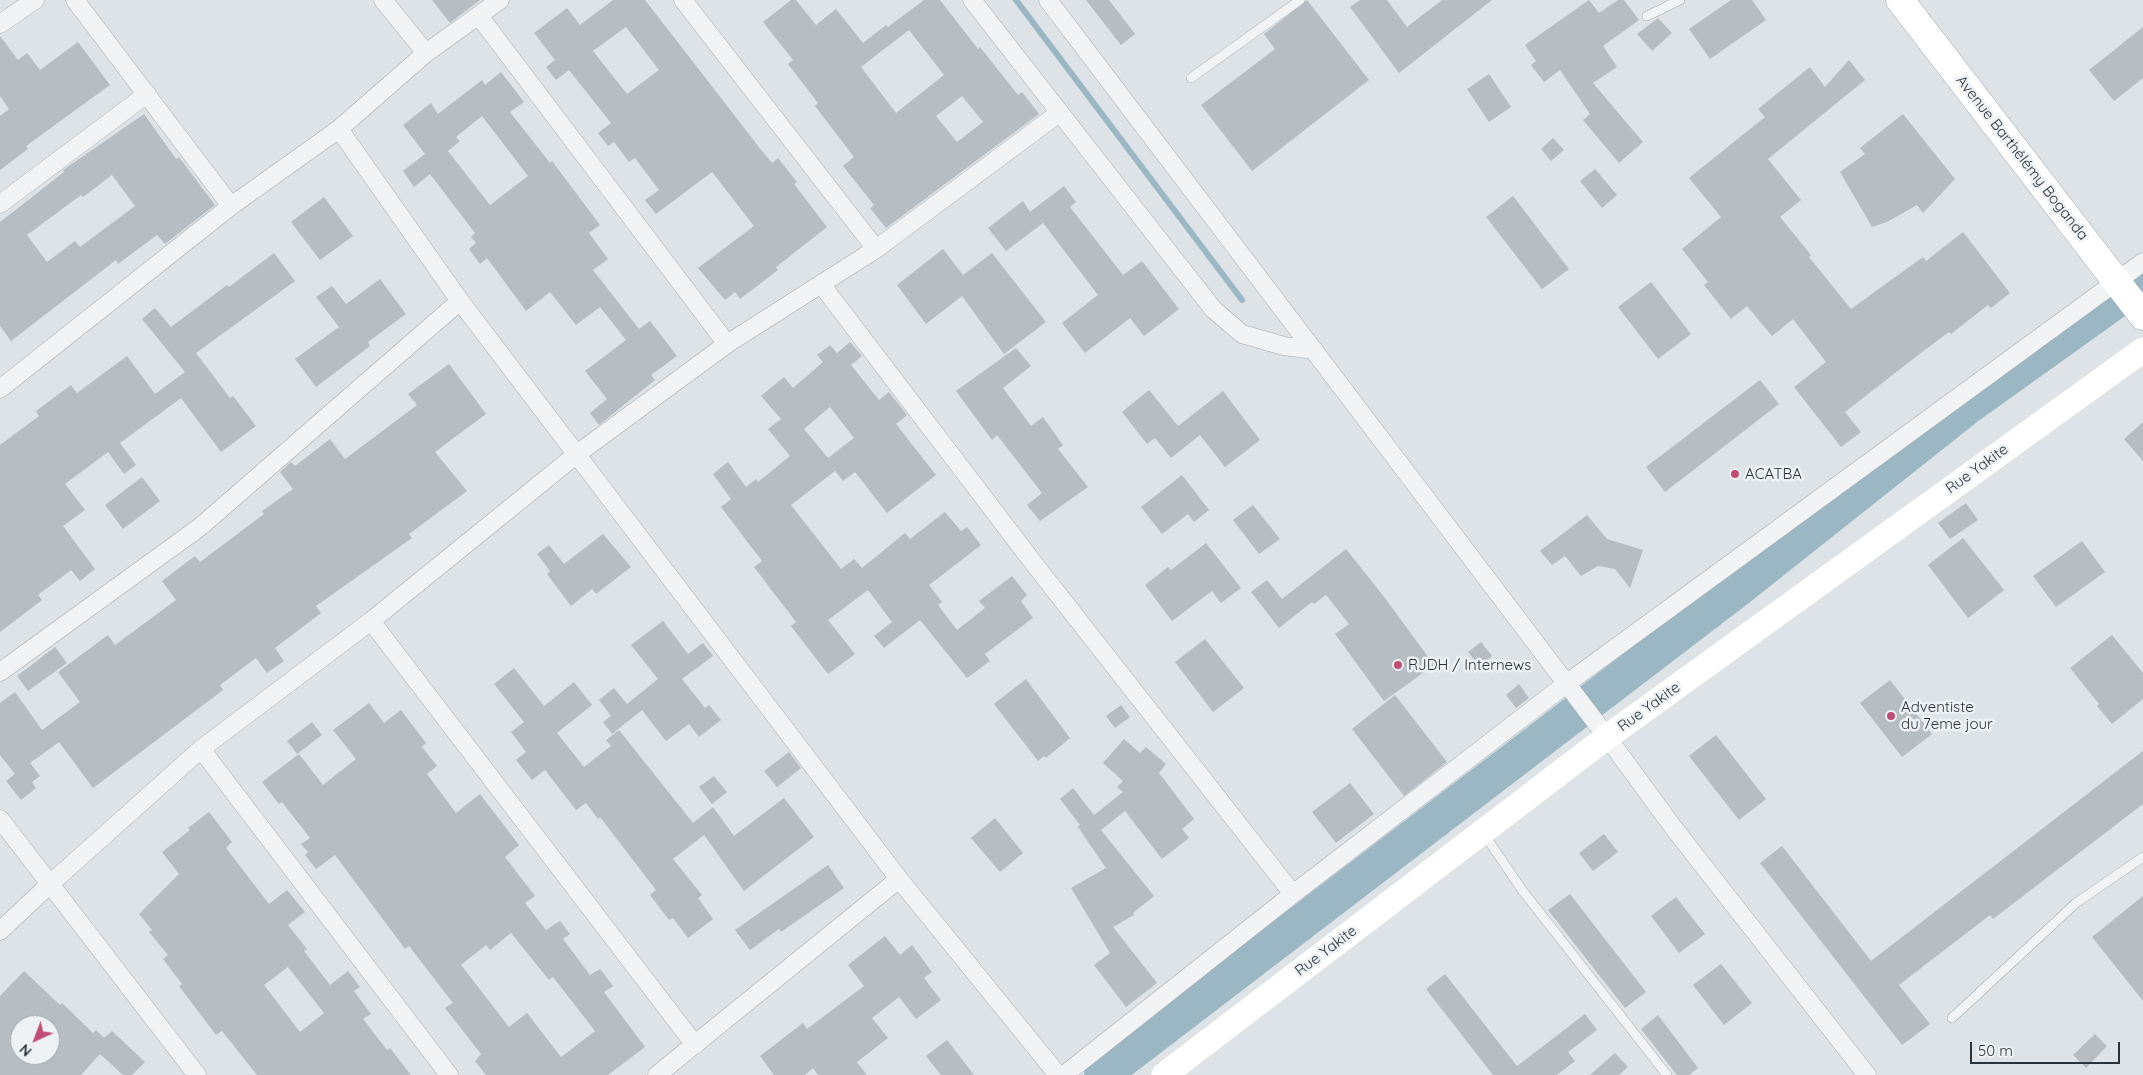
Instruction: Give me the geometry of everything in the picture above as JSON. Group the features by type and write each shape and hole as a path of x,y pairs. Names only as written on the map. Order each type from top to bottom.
{"main road":[{"name":"Avenue Barthélémy Boganda","path":"1900,0 2143,316"},
{"name":"Rue Yakite","path":"1164,1075 1607,737 2143,350"}],"street":[{"path":"0,24 35,0"},
{"path":"75,0 231,206"},
{"path":"383,0 426,53"},
{"path":"0,389 231,206 338,128 426,53 500,0"},
{"path":"683,0 876,250"},
{"path":"972,0 1213,309 1242,334 1284,346 1314,350"},
{"path":"1048,0 1607,737 1676,832 1867,1075"},
{"path":"479,16 727,344"},
{"path":"0,204 147,94"},
{"path":"0,931 50,884 202,750 371,621 577,454 727,344 876,250 1059,113"},
{"path":"338,128 460,301 899,879 1058,1075"},
{"path":"1064,1075 1293,894 1566,684 2143,262"},
{"path":"821,284 1030,557 1293,894"},
{"path":"0,672 200,527 460,301"},
{"path":"371,621 695,1045"},
{"path":"202,750 449,1075"},
{"path":"0,818 196,1075"},
{"path":"657,1075 899,879"}],"lane":[{"path":"1191,78 1300,0"},
{"path":"1647,16 1680,0"},
{"path":"1483,832 1522,890 1667,1075"},
{"path":"1952,1018 2076,903 2143,857"}],"building":[{"path":"432,0 480,0 450,23"},
{"path":"613,0 645,0 772,163 778,158 797,182 794,184 827,227 776,267 778,270 740,299 735,292 725,300 698,268 754,226 712,172 656,214 645,200 659,190 635,158 629,162 614,142 608,146 598,133 611,123 569,70 556,80 546,67 555,60 534,33 567,8 580,25","holes":["626,27 659,70 627,94 593,51"]},
{"path":"791,0 796,0 816,25 836,9 863,43 924,0 940,0 978,49 980,47 1018,95 1022,92 1039,114 886,228 870,208 874,205 843,166 854,157 815,106 818,103 788,64 793,60 763,22","holes":["909,30 944,75 896,113 861,67","962,96 983,122 957,142 936,116"]},
{"path":"1086,0 1109,0 1135,34 1121,45"},
{"path":"1307,0 1369,80 1252,171 1201,105 1275,49 1264,34"},
{"path":"1360,0 1387,0 1407,27 1442,0 1492,0 1399,73 1350,7"},
{"path":"1589,0 1599,13 1618,0 1624,0 1639,20 1603,46 1617,67 1593,83 1643,142 1619,163 1583,120 1590,114 1560,70 1544,82 1531,65 1536,61 1525,45"},
{"path":"1731,0 1752,0 1766,20 1710,59 1689,29"},
{"path":"1658,18 1672,33 1652,51 1637,34"},
{"path":"2143,27 2143,78 2114,101 2089,70"},
{"path":"0,36 18,60 27,53 40,70 78,42 110,85 26,146 28,149 0,170 0,116 9,109 0,96"},
{"path":"1849,60 1865,80 1768,159 1801,200 1780,217 1851,309 1923,257 1926,261 1963,232 2010,293 1991,308 1988,305 1951,334 1949,332 1845,412 1861,432 1841,447 1794,387 1826,362 1793,319 1772,336 1747,306 1731,319 1704,285 1708,282 1682,249 1721,217 1689,178 1765,117 1758,109 1810,67 1825,87"},
{"path":"501,72 524,102 510,112 550,163 552,161 600,225 589,233 608,259 593,270 639,329 650,321 677,356 651,375 655,380 599,425 590,413 607,399 585,371 626,340 600,307 576,325 550,292 526,311 487,258 480,264 469,249 476,243 471,237 475,233 430,174 414,187 403,171 425,154 403,125 431,103 438,114 482,80 485,85","holes":["482,116 528,176 490,205 448,151 460,141 456,137"]},
{"path":"1489,74 1511,107 1489,122 1467,89"},
{"path":"144,114 176,159 179,157 215,205 165,244 157,235 118,264 116,260 11,341 0,326 0,222 64,172 63,170","holes":["112,175 135,206 80,247 75,241 47,262 27,235 81,195 83,197"]},
{"path":"1903,114 1955,179 1923,213 1917,205 1887,222 1872,227 1840,172 1865,154 1860,148"},
{"path":"1553,138 1564,150 1551,161 1541,149"},
{"path":"1595,169 1617,195 1602,208 1580,181"},
{"path":"1064,186 1076,202 1070,207 1123,275 1142,261 1179,309 1144,336 1130,318 1085,353 1062,323 1098,295 1043,223 1006,251 988,228 1023,201 1030,212"},
{"path":"1513,196 1569,269 1542,289 1486,217"},
{"path":"324,197 353,236 320,260 291,222"},
{"path":"943,249 963,275 992,253 1046,322 1004,354 962,296 926,324 897,285"},
{"path":"274,253 295,281 196,353 230,398 233,396 256,426 221,452 181,398 120,443 136,465 124,474 108,452 65,484 85,510 63,526 95,569 80,581 71,570 38,595 42,600 0,632 0,445 39,416 36,411 71,385 77,393 127,356 155,394 185,372 142,319 155,308 171,327"},
{"path":"380,279 406,314 368,342 370,346 316,387 295,359 339,327 316,297 332,286 346,304"},
{"path":"1651,282 1691,334 1658,359 1618,307"},
{"path":"850,342 862,356 851,365 879,400 889,392 907,415 896,424 936,475 887,513 855,472 843,481 835,471 791,505 841,569 854,559 862,568 905,533 910,539 945,512 961,531 967,527 981,545 929,585 942,602 938,605 957,630 985,608 979,601 1012,576 1027,595 1021,601 1033,618 985,654 990,661 967,678 920,620 884,648 874,636 892,622 868,590 828,620 855,654 828,674 791,626 796,622 754,567 762,561 721,507 731,499 713,474 728,462 746,487 756,479 758,482 790,456 768,429 781,419 761,396 784,377 793,388 823,362 817,355 830,345 837,353","holes":["830,407 854,438 828,458 804,429"]},
{"path":"1016,348 1031,366 1003,388 1031,426 1043,417 1063,445 1058,449 1088,487 1040,521 1027,505 1042,493 997,435 992,440 956,391"},
{"path":"449,364 486,414 435,452 467,491 409,534 412,538 316,606 321,613 275,648 284,661 267,673 256,658 220,685 223,690 93,788 59,742 30,763 40,776 32,782 36,788 21,800 6,781 15,774 0,755 0,703 15,692 42,730 80,702 58,672 108,635 115,645 176,600 162,581 195,556 200,562 264,514 262,511 293,489 280,472 291,462 295,466 330,439 345,459 417,405 408,394"},
{"path":"1760,380 1779,404 1665,492 1646,467"},
{"path":"1149,390 1178,426 1223,391 1260,440 1225,467 1200,435 1171,458 1155,438 1147,444 1122,412"},
{"path":"2143,422 2143,461 2124,439"},
{"path":"1182,475 1209,510 1194,522 1188,514 1162,534 1141,507"},
{"path":"142,477 160,501 123,529 105,505"},
{"path":"1966,503 1978,520 1950,539 1938,523"},
{"path":"1253,505 1280,539 1259,554 1233,520"},
{"path":"1587,515 1607,539 1643,550 1630,588 1615,569 1598,566 1581,576 1565,556 1552,565 1540,551"},
{"path":"603,534 631,567 596,594 592,589 571,606 547,574 550,571 537,554 549,545 564,564"},
{"path":"1963,538 2004,590 1968,618 1928,565"},
{"path":"2082,541 2105,572 2056,607 2033,576"},
{"path":"1206,543 1241,588 1221,603 1212,591 1172,621 1145,585 1168,567 1171,570"},
{"path":"1346,549 1434,665 1384,701 1335,634 1349,624 1326,595 1314,604 1312,602 1279,628 1251,592 1267,580 1282,599"},
{"path":"663,621 688,654 703,643 713,656 682,679 705,708 709,705 721,720 699,737 689,724 666,741 642,710 612,734 603,722 611,716 599,700 614,688 627,704 658,679 631,645"},
{"path":"2112,635 2143,673 2143,699 2112,724 2097,706 2099,704 2070,668"},
{"path":"1205,639 1244,688 1213,712 1175,662"},
{"path":"1481,642 1492,656 1479,666 1468,652"},
{"path":"55,647 67,663 28,691 17,676"},
{"path":"514,668 544,706 574,682 592,705 557,733 584,767 611,746 606,740 619,730 693,823 713,807 734,836 784,798 814,837 744,891 704,835 673,859 702,895 698,898 713,919 688,938 673,918 669,920 650,895 656,890 600,817 598,819 586,803 576,810 545,770 532,780 516,760 526,752 511,732 524,722 494,684"},
{"path":"1026,679 1070,738 1046,758 1044,756 1038,761 994,704"},
{"path":"1890,680 1932,734 1902,757 1860,703"},
{"path":"1519,684 1529,698 1516,708 1506,695"},
{"path":"1395,695 1447,762 1404,796 1352,729"},
{"path":"369,703 384,723 401,710 426,743 422,747 437,766 427,774 456,813 480,794 519,845 505,857 535,896 525,903 546,930 560,921 570,934 563,939 590,975 600,969 613,986 604,992 645,1047 608,1075 486,1075 475,1061 481,1054 445,1008 453,1003 409,946 405,949 335,855 316,869 305,855 308,852 301,844 310,838 282,802 279,804 262,782 299,754 323,785 356,759 333,730","holes":["511,933 549,980 553,977 595,1031 561,1057 527,1013 509,1027 461,965 486,945 490,950"]},
{"path":"1121,705 1130,717 1115,728 1106,716"},
{"path":"312,722 322,735 297,754 287,741"},
{"path":"1716,735 1766,799 1739,820 1689,756"},
{"path":"1124,739 1140,753 1146,747 1166,764 1159,773 1194,819 1182,829 1189,838 1162,859 1125,811 1101,830 1154,896 1133,913 1134,915 1113,927 1157,983 1126,1007 1094,965 1110,953 1071,888 1106,868 1078,827 1080,825 1060,799 1073,788 1094,815 1123,792 1117,787 1123,781 1103,763"},
{"path":"2143,751 2143,804 1993,919 1990,915 1899,985 1930,1024 1902,1045 1760,863 1782,846 1871,961"},
{"path":"789,752 801,768 777,787 764,771"},
{"path":"714,776 727,792 712,804 699,787"},
{"path":"1350,783 1374,814 1336,843 1312,812"},
{"path":"209,812 232,842 226,848 269,904 287,890 305,912 288,925 307,949 304,951 330,985 348,971 360,987 354,991 371,1014 363,1019 387,1050 390,1048 411,1075 257,1075 222,1031 216,1035 179,986 182,984 163,959 168,955 149,932 152,930 139,914 179,874 162,852 190,830 188,828","holes":["288,967 324,1013 300,1032 264,985"]},
{"path":"995,818 1023,853 1000,872 971,838"},
{"path":"1604,834 1618,852 1593,871 1579,853"},
{"path":"828,865 844,888 781,932 779,929 750,950 735,930"},
{"path":"1570,894 1646,992 1625,1008 1548,910"},
{"path":"2143,896 2143,1001 2092,937"},
{"path":"1676,897 1705,934 1679,953 1651,916"},
{"path":"885,936 900,955 912,945 932,972 924,978 941,1000 916,1019 899,997 872,1018 888,1038 857,1062 867,1075 818,1075 813,1068 805,1075 774,1075 760,1056 803,1023 807,1029 864,986 848,965"},
{"path":"1721,964 1752,1003 1724,1025 1693,985"},
{"path":"24,971 60,1005 62,1003 93,1033 96,1030 104,1038 112,1031 145,1062 132,1075 123,1075 100,1054 81,1075 0,1075 0,996"},
{"path":"1445,974 1517,1066 1585,1014 1597,1030 1568,1052 1575,1061 1557,1075 1493,1075 1426,989"},
{"path":"1658,1015 1698,1068 1689,1075 1677,1075 1641,1029"},
{"path":"2095,1034 2107,1046 2086,1068 2073,1055"},
{"path":"947,1040 974,1075 941,1075 926,1056"},
{"path":"1615,1053 1628,1067 1619,1075 1590,1075"}],"waterway":[{"path":"1016,0 1242,300"},
{"path":"1102,1075 1735,591 1971,404 2143,281"}],"place":[{"name":"ACATBA","path":"1735,474"},
{"name":"RJDH / Internews","path":"1398,665"},
{"name":"Adventiste du 7eme jour","path":"1891,716"}]}
